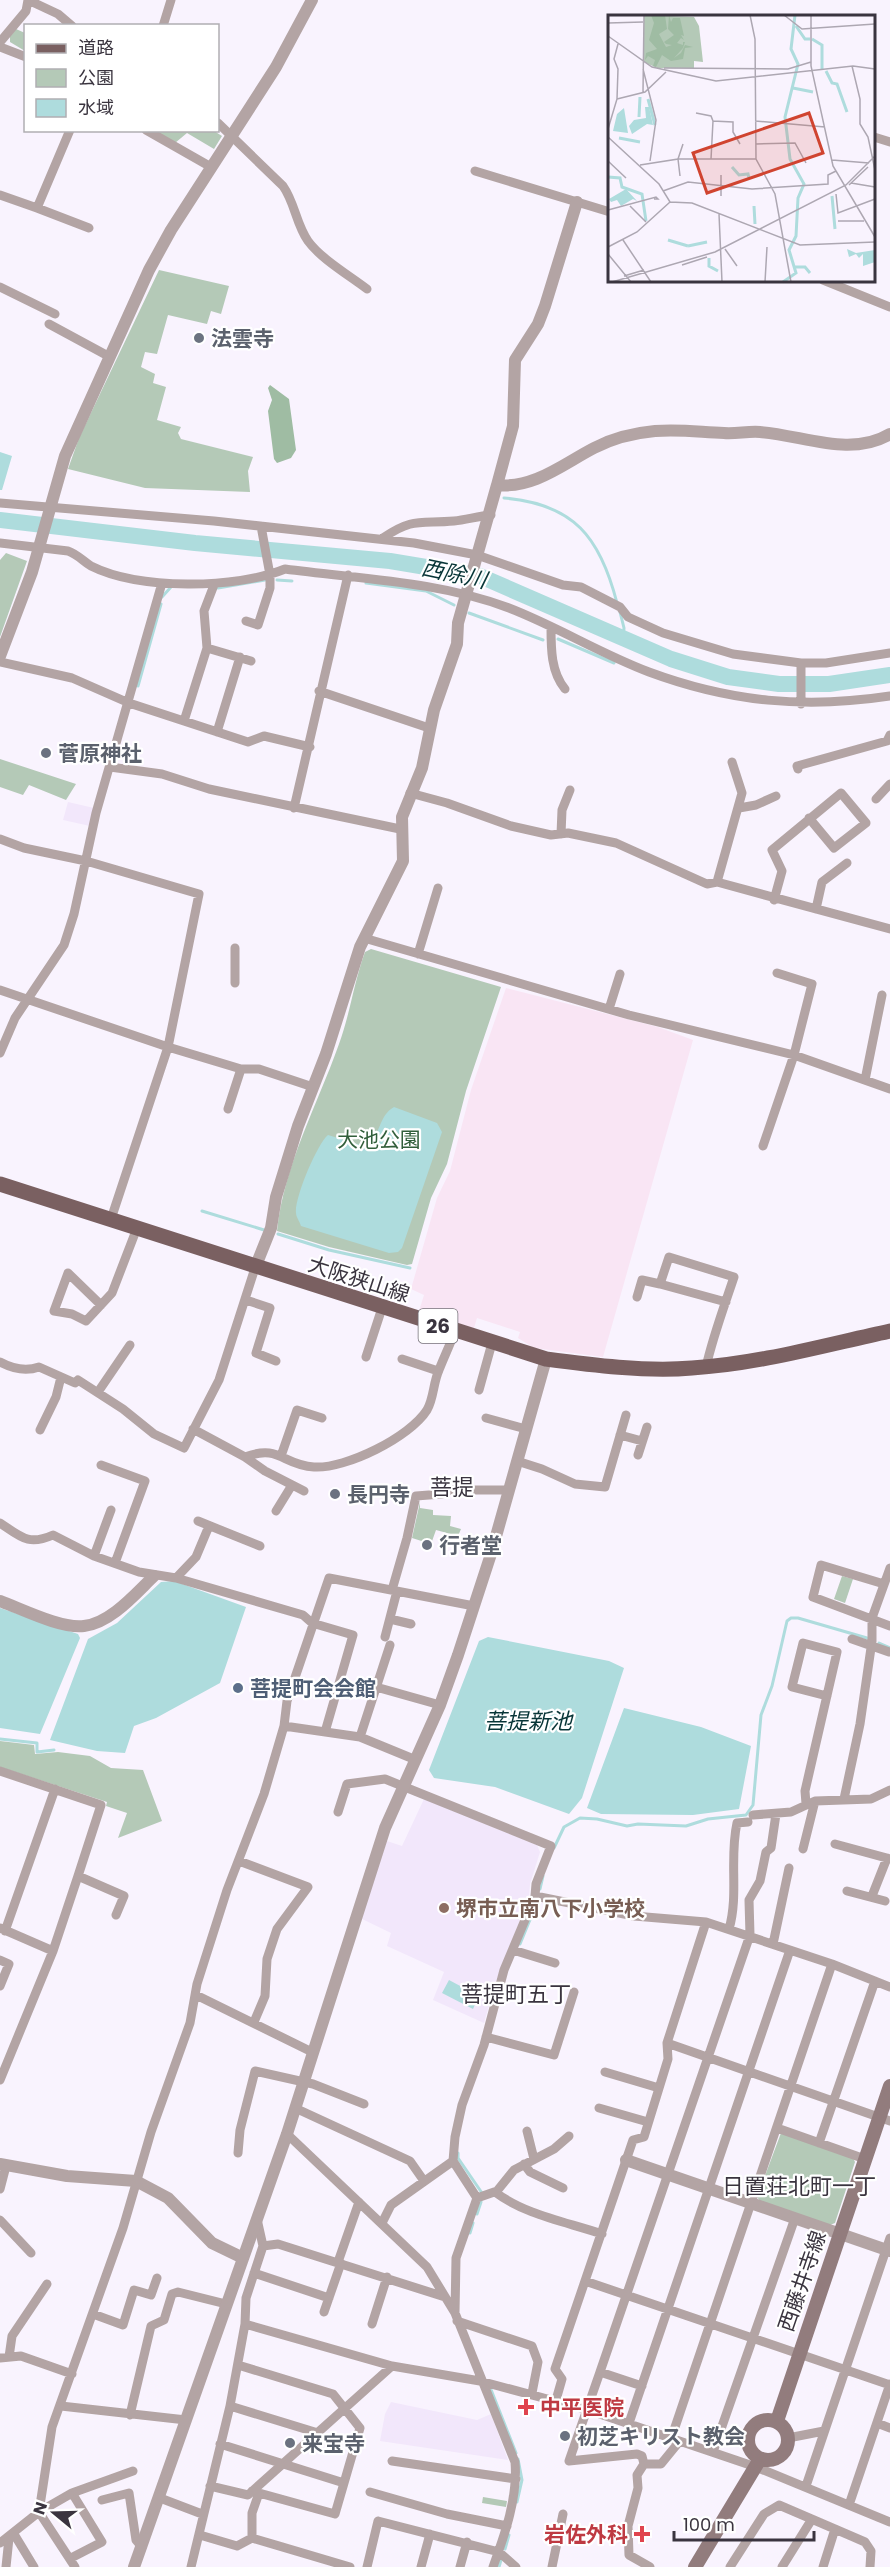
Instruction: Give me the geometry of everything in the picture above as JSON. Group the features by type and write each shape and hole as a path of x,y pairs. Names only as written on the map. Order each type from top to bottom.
{"main road":[{"name":"大阪狭山線","path":"0,1184 255,1268 546,1359 604,1365 706,1367 890,1331"},
{"name":"西藤井寺線","path":"777,2421 865,2159 884,2120 890,2086"},
{"path":"695,2567 758,2463 780,2456 788,2445 786,2431 777,2421 764,2420 749,2432 748,2445 758,2463"}],"street":[{"path":"0,42 26,11 28,0 58,14 70,24"},
{"path":"165,24 171,0"},
{"path":"0,656 40,543 65,456 149,270 171,230 276,68 312,0"},
{"path":"0,47 24,56"},
{"path":"219,124 233,135 287,192 298,223 315,250 367,289"},
{"path":"37,208 69,132"},
{"path":"150,132 211,167"},
{"path":"875,138 890,142"},
{"path":"475,171 608,212"},
{"path":"0,195 89,228"},
{"path":"0,1362 18,1369 29,1370 39,1367 75,1383 78,1380 98,1392 154,1434 184,1448 219,1380 255,1268 271,1228 276,1197 313,1087 327,1054 344,992 364,938 404,861 400,829 410,793 422,768 429,728 457,644 458,623 491,515 513,426 515,360 538,324 577,202"},
{"path":"828,282 890,307"},
{"path":"0,287 55,314"},
{"path":"49,324 110,357"},
{"path":"497,485 511,487 537,479 592,449 638,432 688,429 724,433 760,432 844,444 867,444 890,434"},
{"path":"0,503 262,530 383,538 477,555 563,585 581,587 621,607 628,617 663,633 733,654 801,667 890,653"},
{"path":"383,538 401,526 416,521 439,523 491,515"},
{"path":"246,621 258,624 270,588 262,530"},
{"path":"0,543 40,543 78,555 90,566 122,576 162,583 214,585 270,575 285,569 348,575 465,596 508,608 648,671 724,694 828,704 890,696"},
{"path":"294,808 310,747 319,691 348,575"},
{"path":"0,1053 15,1018 64,945 110,767 162,583"},
{"path":"184,721 207,648 204,611 214,585"},
{"path":"550,627 553,661 558,681 564,689"},
{"path":"207,648 251,661"},
{"path":"217,732 240,657"},
{"path":"0,662 72,678 129,704 248,742 264,736 310,747"},
{"path":"801,667 801,701"},
{"path":"319,691 429,728"},
{"path":"798,769 797,766 873,747 887,741 890,735"},
{"path":"717,882 739,808 742,787 732,762"},
{"path":"110,767 162,774 209,789 400,829"},
{"path":"876,799 890,784"},
{"path":"561,834 562,810 570,790"},
{"path":"410,793 447,802 511,826 551,835 561,834 616,843 682,875 707,884 717,882 774,900 890,929"},
{"path":"774,900 782,871 772,850 809,818 841,793 866,823 834,848 809,818"},
{"path":"739,808 756,805 776,796"},
{"path":"0,839 24,848 86,861 199,894 168,1047 111,1219"},
{"path":"816,909 822,882 847,863"},
{"path":"418,954 438,888"},
{"path":"364,938 609,1009 794,1055 890,1089"},
{"path":"235,948 236,983"},
{"path":"763,1146 794,1055 812,984 777,973"},
{"path":"609,1009 620,974"},
{"path":"0,990 168,1047 241,1069 259,1069 313,1087"},
{"path":"865,1080 882,995"},
{"path":"228,1109 241,1069"},
{"path":"101,1305 68,1273 54,1311 72,1314 86,1321 101,1305 112,1293 137,1228"},
{"path":"660,1284 669,1257 734,1277 706,1367"},
{"path":"637,1298 642,1280 726,1302"},
{"path":"246,1300 270,1308 256,1353 276,1361"},
{"path":"366,1357 382,1308"},
{"path":"245,1457 261,1451 281,1456 301,1466 329,1467 368,1453 394,1439 419,1419 430,1403 438,1371 454,1331"},
{"path":"479,1390 492,1343"},
{"path":"98,1392 130,1345"},
{"path":"402,1359 438,1371"},
{"path":"134,2567 296,2108 385,1828 440,1705 474,1606 546,1359"},
{"path":"40,1430 56,1397 61,1377"},
{"path":"281,1456 297,1410 322,1418"},
{"path":"517,1461 542,1468 575,1484 605,1487 626,1415"},
{"path":"486,1418 526,1430"},
{"path":"638,1455 647,1427"},
{"path":"193,1429 304,1491"},
{"path":"620,1435 642,1441"},
{"path":"101,1465 145,1481 115,1563"},
{"path":"276,1511 292,1485"},
{"path":"360,1737 388,1641 394,1590 416,1496 442,1494 450,1490 509,1490"},
{"path":"94,1556 111,1510"},
{"path":"198,1521 260,1546"},
{"path":"0,1523 26,1539 37,1542 53,1535 94,1556 154,1576 176,1578 303,1615 312,1623 353,1635 325,1732"},
{"path":"176,1578 196,1557 208,1526"},
{"path":"884,1584 821,1565 813,1597 890,1626"},
{"path":"844,1799 860,1724 872,1645 872,1618 890,1569"},
{"path":"0,1601 56,1621 84,1626 115,1610 154,1576"},
{"path":"72,2493 102,2542 73,2562 39,2512 50,2438 190,2023 227,1890 264,1794 284,1726 287,1701 328,1578 474,1606"},
{"path":"390,1619 411,1624"},
{"path":"852,1640 872,1645 889,1653"},
{"path":"803,1850 811,1802 806,1791 837,1652 803,1643 792,1687 827,1696"},
{"path":"376,1687 440,1705"},
{"path":"284,1726 360,1737 416,1760"},
{"path":"0,1784 2,1772 101,1805 53,1951 0,2080"},
{"path":"338,1812 347,1784 385,1779 405,1785 551,1846 535,1896 504,1970 486,2037 462,2105 453,2161 477,2198"},
{"path":"53,1951 3,1929 54,1790"},
{"path":"729,1929 733,1917 732,1843 737,1823 791,1812 811,1802 871,1799 890,1790"},
{"path":"627,2567 628,2526 638,2488 637,2475 644,2464 642,2456 637,2454 569,2461 750,1935 749,1900 760,1881 766,1852 771,1848 776,1814"},
{"path":"835,1844 889,1858 872,1896"},
{"path":"239,1861 308,1887 277,1929 267,1959 264,1996 254,2022"},
{"path":"773,1944 789,1868"},
{"path":"78,1876 124,1896 116,1915"},
{"path":"847,1891 885,1901"},
{"path":"535,1896 634,1916 706,1922 750,1935 890,1987"},
{"path":"556,2400 562,2379 555,2369 633,2140 644,2137 668,2059 667,2043 706,1922"},
{"path":"513,1950 555,1963"},
{"path":"629,2424 790,1950"},
{"path":"0,1960 9,1964 0,1986"},
{"path":"644,2464 661,2464 675,2441 710,2324 832,1964"},
{"path":"819,2143 875,1981"},
{"path":"486,2037 554,2055 574,1992"},
{"path":"196,1995 312,2052"},
{"path":"667,2043 884,2120"},
{"path":"238,2153 240,2130 255,2071 303,2082 364,2104"},
{"path":"605,2072 659,2088"},
{"path":"296,2108 411,2162 424,2181"},
{"path":"599,2108 648,2122"},
{"path":"777,2128 865,2159"},
{"path":"527,2131 534,2159"},
{"path":"287,2134 427,2267 456,2317 514,2462 516,2479 507,2526 494,2567"},
{"path":"477,2198 495,2192 513,2170 555,2149 569,2136"},
{"path":"626,2160 840,2234 889,2246 806,2486"},
{"path":"382,2223 391,2205 453,2161"},
{"path":"524,2164 530,2172 563,2188"},
{"path":"0,2190 3,2165 67,2176 136,2181 168,2198 212,2243 243,2258"},
{"path":"495,2192 505,2199 558,2221 602,2234"},
{"path":"456,2317 456,2258 477,2198"},
{"path":"324,2312 358,2202"},
{"path":"713,2452 795,2218"},
{"path":"191,2567 230,2406 245,2324 246,2298 263,2246 257,2219"},
{"path":"0,2220 31,2253"},
{"path":"263,2246 278,2244 446,2297"},
{"path":"254,2273 328,2298"},
{"path":"372,2324 387,2277"},
{"path":"93,2314 123,2325 134,2290 151,2295 157,2278"},
{"path":"585,2281 890,2385 849,2505"},
{"path":"47,2284 12,2336 5,2358 21,2356 72,2374"},
{"path":"152,2291 171,2298"},
{"path":"130,2415 151,2326 164,2320 171,2298 178,2292 226,2304"},
{"path":"456,2317 532,2346 538,2362 532,2393"},
{"path":"245,2324 392,2366 480,2381 556,2400 675,2441 758,2463 890,2523"},
{"path":"238,2365 333,2394 360,2428 335,2514 256,2492"},
{"path":"210,2486 242,2495 256,2492 283,2464 392,2366"},
{"path":"600,2372 642,2386"},
{"path":"61,2406 186,2420"},
{"path":"230,2406 318,2433"},
{"path":"877,2423 890,2427"},
{"path":"788,2438 824,2431"},
{"path":"220,2444 344,2483"},
{"path":"392,2461 516,2479"},
{"path":"0,2543 12,2536 39,2512 72,2493 133,2471"},
{"path":"252,2538 252,2513 256,2492"},
{"path":"370,2492 447,2514 507,2526"},
{"path":"102,2500 129,2493 136,2540 142,2547"},
{"path":"160,2498 202,2514"},
{"path":"730,2567 764,2514 771,2507 779,2505 865,2542 871,2551 870,2567"},
{"path":"552,2567 563,2514"},
{"path":"782,2567 812,2519"},
{"path":"367,2567 378,2521 499,2552 516,2567"},
{"path":"823,2567 836,2529"},
{"path":"421,2567 430,2534"},
{"path":"200,2535 237,2546 252,2538 350,2567"},
{"path":"6,2567 12,2536"},
{"path":"12,2536 34,2567"},
{"path":"460,2567 467,2542"},
{"path":"629,2555 650,2567"}],"shaded area":[{"path":"270,385 289,399 296,450 291,458 277,463 274,459 268,411 272,400 268,388"},
{"path":"68,802 94,808 90,826 63,820"},
{"path":"506,988 658,1027 693,1040 603,1357 534,1348 518,1338 520,1332 477,1318 474,1328 419,1311 424,1295 411,1289 437,1198 450,1171 471,1090"},
{"name":"堺市立南八下小学校","path":"424,1799 537,1845 540,1852 530,1884 529,1897 495,1984 484,2023 433,2000 444,1972 387,1946 391,1933 360,1918 387,1841 402,1846"},
{"path":"391,2402 477,2420 491,2414 508,2460 380,2441 385,2414"}],"green space":[{"path":"16,29 24,33 24,50 10,42 10,36"},
{"path":"157,132 216,132 222,136 214,149 187,133 175,143"},
{"path":"159,270 229,286 221,314 211,311 207,324 168,315 157,354 145,352 141,367 155,374 153,383 166,387 157,420 181,427 178,433 181,439 253,457 248,471 250,492 145,488 68,469 79,438"},
{"path":"6,553 27,561 0,637 0,560"},
{"path":"0,759 76,784 66,800 29,785 23,795 0,787"},
{"name":"大池公園","path":"371,949 501,987 466,1091 447,1164 431,1198 412,1264 407,1265 329,1247 277,1231 294,1159 339,1044 365,952"},
{"path":"420,1502 420,1508 433,1510 433,1515 451,1516 450,1526 461,1529 458,1536 436,1530 431,1544 412,1538"},
{"path":"842,1576 853,1579 845,1603 834,1599"},
{"path":"0,1741 34,1745 35,1754 58,1752 90,1756 111,1768 143,1770 162,1821 118,1838 127,1813 106,1806 107,1802 0,1767"},
{"path":"781,2133 853,2158 855,2162 835,2223 830,2225 760,2201 757,2197"},
{"path":"483,2497 507,2501 506,2507 482,2503"}],"water":[{"path":"0,452 12,456 2,490 0,490"},
{"path":"394,1107 437,1123 442,1132 402,1248 398,1252 389,1253 301,1226 296,1206 302,1185 323,1140 328,1135 367,1147 375,1137 385,1115"},
{"path":"174,1581 246,1607 220,1683 156,1718 134,1726 125,1753 97,1751 50,1740 88,1639 117,1623 161,1582"},
{"path":"0,1608 78,1634 80,1638 40,1734 0,1728"},
{"name":"菩提新池","path":"488,1637 609,1661 624,1668 582,1798 569,1814 495,1787 434,1778 429,1770 479,1641"},
{"path":"624,1708 701,1727 751,1746 739,1809 693,1815 601,1814 587,1808"},
{"path":"449,1980 479,1996 473,2009 442,1993"}],"waterway":[{"path":"504,498 549,508 566,516 580,528 592,542 602,560 617,603"},
{"name":"西除川","path":"0,520 195,543 390,561 480,576 671,659 728,677 779,684 829,684 890,675"},
{"path":"218,588 265,580"},
{"path":"277,580 292,581"},
{"path":"366,583 426,591 454,605"},
{"path":"162,597 171,587"},
{"path":"138,686 161,604"},
{"path":"620,612 624,628 623,639"},
{"path":"469,613 543,640"},
{"path":"558,639 614,663"},
{"path":"202,1211 264,1230"},
{"path":"278,1234 329,1250 410,1268"},
{"path":"554,1848 564,1827 580,1818 597,1819 627,1826 638,1824 686,1826 708,1819 746,1815 753,1805 761,1715 772,1686 787,1621 791,1618 798,1618 867,1638"},
{"path":"879,1643 890,1648"},
{"path":"0,1739 37,1743 37,1752 54,1750"},
{"path":"540,1889 543,1876"},
{"path":"520,1944 536,1905"},
{"path":"458,2153 458,2158 482,2193"},
{"path":"477,2214 481,2202"},
{"path":"470,2233 473,2223"},
{"path":"490,2387 516,2453"},
{"path":"517,2502 522,2480 518,2459"},
{"path":"505,2549 509,2535"},
{"path":"499,2567 501,2560"}],"place":[{"name":"法雲寺","path":"199,338"},
{"name":"菅原神社","path":"46,753"},
{"name":"長円寺","path":"335,1494"},
{"name":"行者堂","path":"427,1545"},
{"name":"菩提町会会館","path":"238,1688"},
{"name":"堺市立南八下小学校","path":"444,1908"},
{"name":"中平医院","path":"526,2407"},
{"name":"初芝キリスト教会","path":"565,2436"},
{"name":"来宝寺","path":"290,2443"},
{"name":"岩佐外科","path":"642,2534"}],"district":[{"name":"菩提","path":"452,1487"},
{"name":"菩提町五丁","path":"516,1994"},
{"name":"日置荘北町一丁","path":"799,2186"}]}
